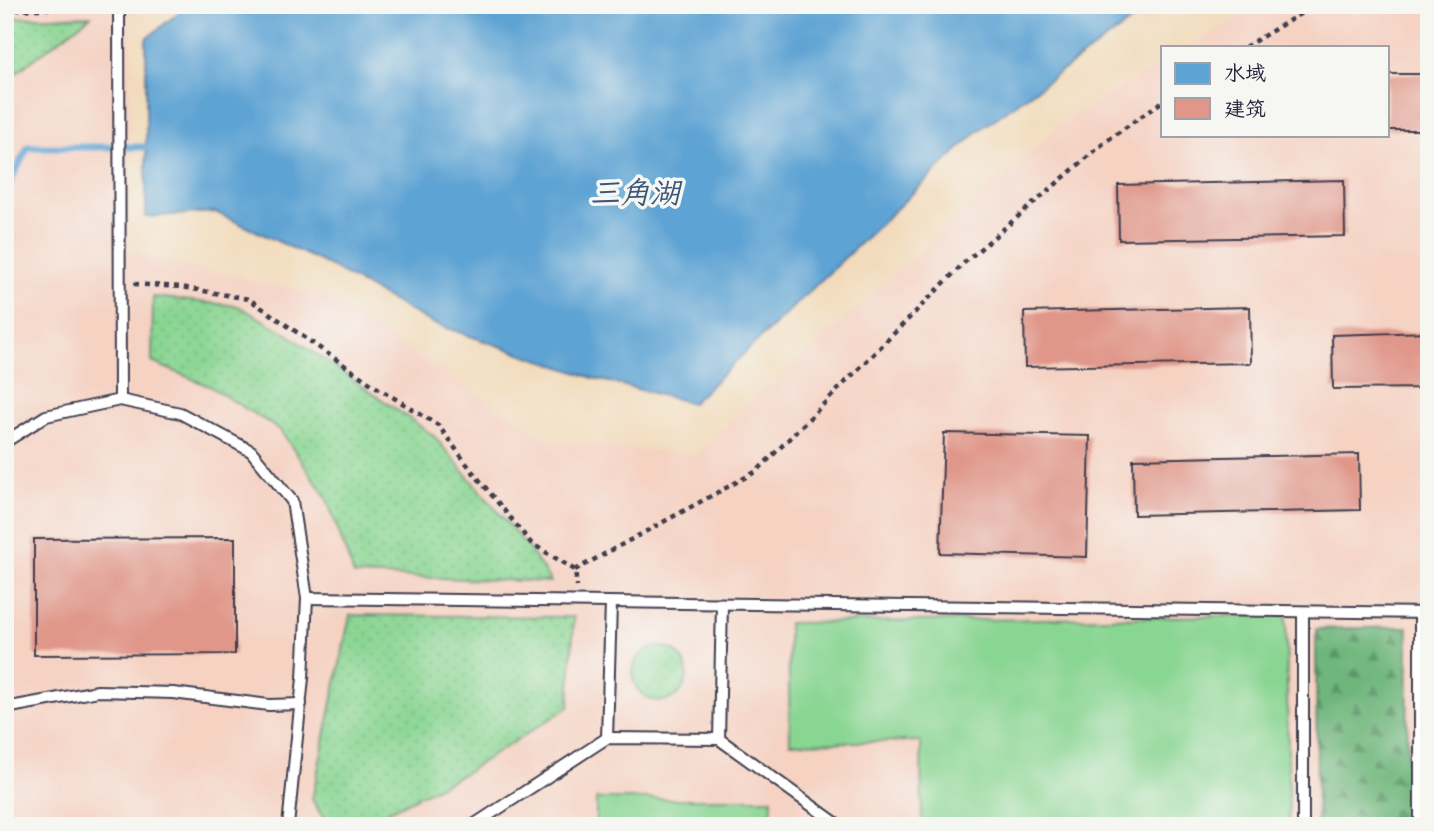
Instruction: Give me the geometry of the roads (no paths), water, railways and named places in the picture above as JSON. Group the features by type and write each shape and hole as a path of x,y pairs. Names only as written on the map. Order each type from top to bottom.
{"lane":[{"path":"119,6 120,400"},
{"path":"5,442 46,416 120,400 180,413 251,451 292,502 307,598 301,704 288,826"},
{"path":"307,598 1424,613 1420,826"},
{"path":"607,738 611,603"},
{"path":"719,739 722,604"},
{"path":"1303,613 1303,826"},
{"path":"5,708 97,691 173,693 269,705 301,704"},
{"path":"472,826 607,738 719,739 840,826"}],"water":[{"name":"三角湖","path":"188,5 1154,5 978,131 692,403 593,378 432,323 320,261 215,212 146,217 146,39"}],"waterway":[{"path":"5,192 28,147 146,147"}]}
